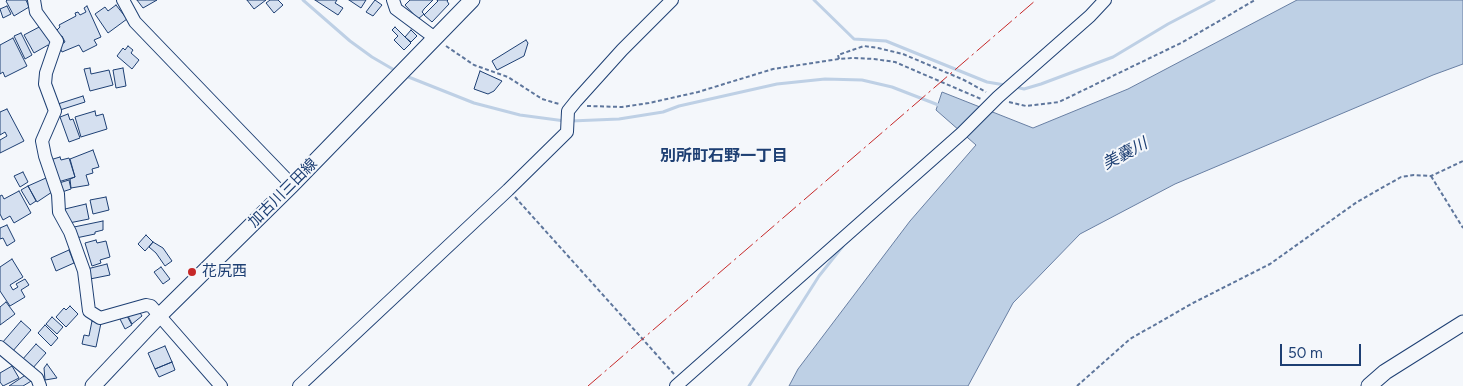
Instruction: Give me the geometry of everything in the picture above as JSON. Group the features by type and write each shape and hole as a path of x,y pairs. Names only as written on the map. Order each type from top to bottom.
{"main road":[{"name":"加古川三田線","path":"93,386 159,316 292,185 472,0"},
{"path":"1369,386 1384,372 1463,323"}],"street":[{"path":"34,0 36,12 57,41 46,73 45,84 55,111 42,141 58,194 59,212 70,232 84,271 89,312 100,318 146,305 151,306 222,386"},
{"path":"123,0 135,22 292,185"},
{"path":"393,0 396,9 436,38"},
{"path":"299,386 508,190 567,132 571,106 622,50 672,0"},
{"path":"678,384 962,133 1090,16 1105,0"},
{"path":"0,346 37,378 40,386"}],"path":[{"path":"436,38 474,65 508,77 542,99 571,106 622,107 649,103 698,92 774,69 812,62 853,58 874,58 895,62 990,106"},
{"path":"1078,386 1130,340 1193,303 1270,264 1357,202 1401,178 1414,174 1431,176 1463,161"},
{"path":"1431,176 1463,228"},
{"path":"508,190 678,384"}],"water":[{"name":"美嚢川","path":"1297,0 1463,0 1463,64 1175,184 1080,234 1013,303 968,386 789,386 798,369 910,221 976,145 936,110 942,92 1033,128 1128,89"}],"building":[{"path":"7,0 26,0 29,7 14,16"},
{"path":"137,0 157,0 143,8"},
{"path":"247,0 266,0 254,9"},
{"path":"270,0 278,0 283,5 274,13 266,3"},
{"path":"315,0 337,0 335,3 343,8 338,15"},
{"path":"349,0 366,0 361,8"},
{"path":"375,0 382,5 373,16 366,12"},
{"path":"410,0 433,0 422,12 424,14 418,19 405,5"},
{"path":"437,0 448,0 449,4 432,22 424,15"},
{"path":"116,5 127,19 108,33 95,14 105,7 108,11"},
{"path":"7,6 11,14 3,18 0,9"},
{"path":"87,6 101,37 94,40 97,45 83,52 79,45 62,52 59,46 65,42 56,31 60,27 59,25 76,16 75,13 78,12 80,15 86,12 84,8"},
{"path":"43,25 54,45 50,48 48,45 34,53 24,35"},
{"path":"395,27 411,43 404,50 394,40 398,36 392,30"},
{"path":"411,30 417,36 411,42 405,37"},
{"path":"21,33 32,55 25,59 14,36"},
{"path":"13,38 27,66 5,77 3,72 0,74 0,45"},
{"path":"526,40 528,43 524,56 497,70 492,61"},
{"path":"128,46 133,50 131,53 139,60 132,69 117,56 123,48 125,50"},
{"path":"90,68 91,74 109,70 113,85 90,91 84,69"},
{"path":"123,68 126,86 116,88 113,70"},
{"path":"480,71 502,81 494,91 488,94 474,89"},
{"path":"83,96 85,102 60,110 58,104"},
{"path":"7,109 24,141 0,153 0,140 7,136 5,132 0,135 0,112"},
{"path":"95,111 96,116 103,114 107,129 81,137 75,117"},
{"path":"68,114 70,120 73,119 80,138 69,142 60,117"},
{"path":"93,150 99,167 92,169 93,173 86,175 89,185 71,188 70,179 75,177 70,159"},
{"path":"60,157 61,160 69,158 75,177 58,182 50,160"},
{"path":"23,172 28,182 20,187 14,176"},
{"path":"46,178 55,190 37,202 28,186"},
{"path":"69,180 71,189 62,192 59,183"},
{"path":"28,186 36,201 30,205 21,190"},
{"path":"19,191 31,213 14,223 10,216 3,220 0,214 0,196 2,195 4,199"},
{"path":"106,197 109,210 93,214 90,200"},
{"path":"86,204 89,219 69,223 65,209"},
{"path":"103,221 103,230 95,232 95,234 76,238 74,227"},
{"path":"7,225 15,241 7,246 3,238 0,239 0,228"},
{"path":"146,235 153,242 145,251 138,244"},
{"path":"96,240 97,243 106,241 110,257 100,260 101,263 92,266 85,243"},
{"path":"153,242 163,248 172,261 165,266 149,247"},
{"path":"69,250 74,263 56,271 51,258"},
{"path":"12,259 23,277 10,285 13,290 18,287 16,284 25,279 29,285 21,290 25,297 10,306 0,291 0,267"},
{"path":"107,264 110,275 90,279 87,269"},
{"path":"161,267 170,279 163,284 154,272"},
{"path":"6,302 15,314 0,325 0,307"},
{"path":"70,306 78,314 66,327 56,317 64,308 66,310"},
{"path":"139,311 142,316 132,324 128,316"},
{"path":"127,316 132,325 125,329 120,319"},
{"path":"52,317 63,327 57,334 46,324"},
{"path":"21,321 31,330 12,352 2,343"},
{"path":"92,321 101,323 96,347 82,344 84,335 89,336"},
{"path":"45,325 58,338 51,346 38,333"},
{"path":"36,344 46,353 32,369 22,360"},
{"path":"165,346 172,362 155,369 148,353"},
{"path":"172,362 175,370 159,377 155,369"},
{"path":"47,364 57,378 45,380 44,368"},
{"path":"12,366 19,378 3,386 0,382 0,373"},
{"path":"27,374 33,380 23,386 9,386"}],"waterway":[{"path":"303,0 350,41 396,71"},
{"path":"814,0 854,39 886,41 987,82 1005,85"},
{"path":"1016,87 1024,89 1041,84 1113,57 1168,24 1214,0"},
{"path":"406,76 474,103 520,115 565,121"},
{"path":"571,121 619,119 663,112 679,106 777,84 825,79 862,80 892,87 941,106"},
{"path":"749,386 819,276 843,246"}],"power":[{"path":"588,386 1036,0"}],"place":[{"name":"花尻西","path":"192,272"}],"district":[{"name":"別所町石野一丁目","path":"724,156"}]}
